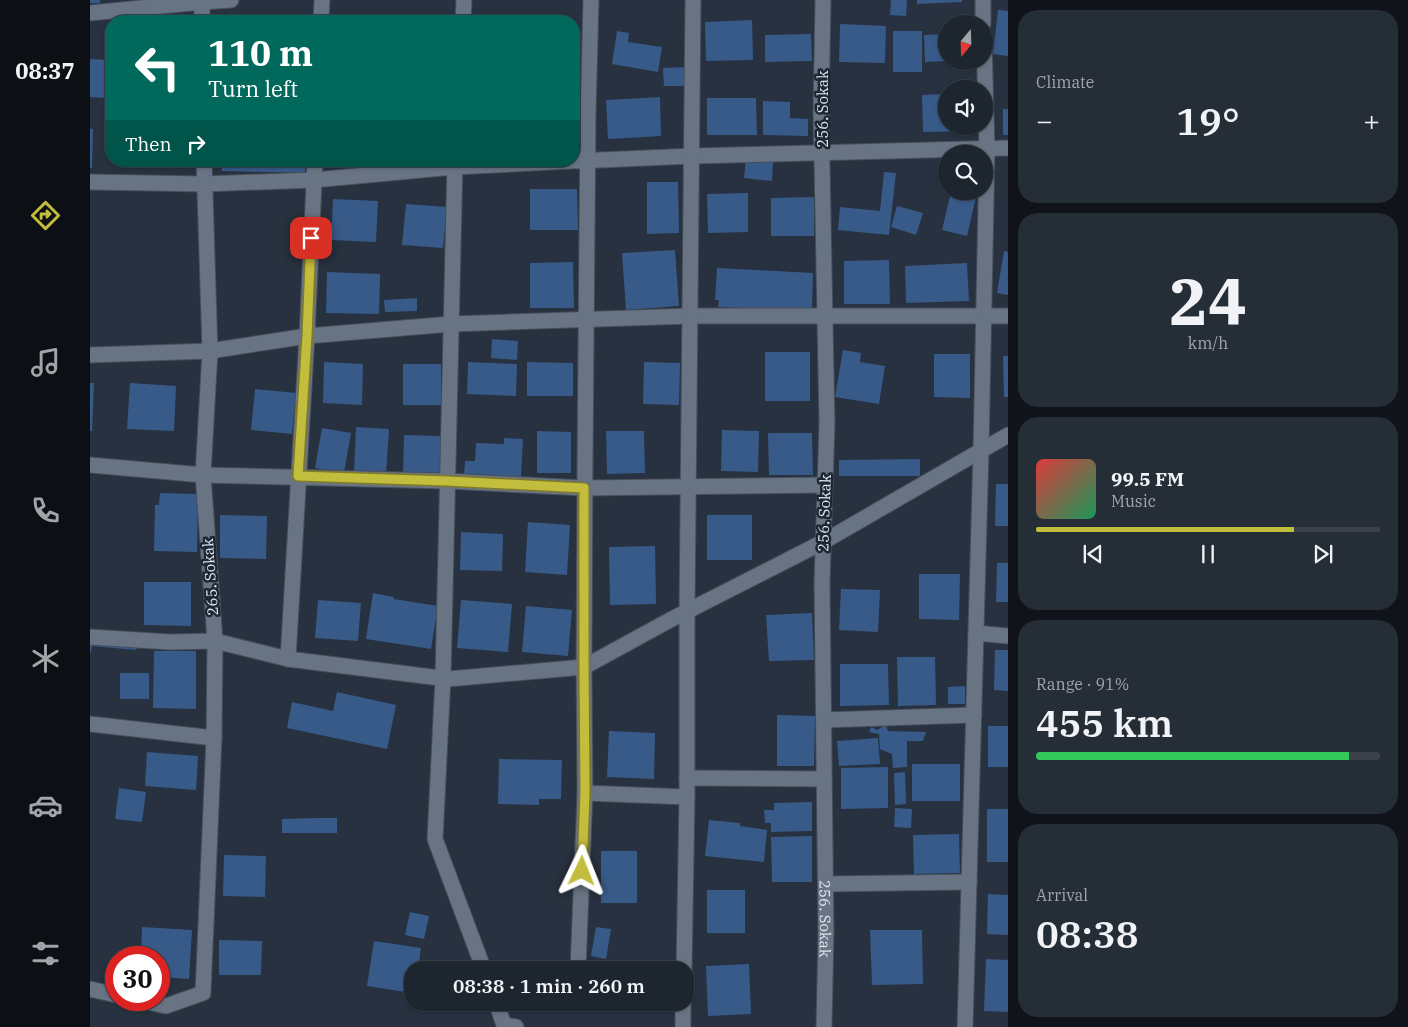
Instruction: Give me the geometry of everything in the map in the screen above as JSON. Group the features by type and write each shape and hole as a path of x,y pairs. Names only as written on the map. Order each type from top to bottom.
{"street":[{"path":"90,13 202,1 231,0"},
{"path":"321,15 322,0"},
{"path":"463,15 464,0"},
{"path":"580,134 590,0"},
{"path":"684,961 693,0"},
{"name":"256. Sokak","path":"823,0 821,112 827,424 822,583 826,884 824,1027"},
{"path":"983,0 983,15"},
{"path":"202,1 202,15"},
{"path":"985,70 987,145"},
{"path":"993,149 1008,148"},
{"path":"580,161 692,156 938,151"},
{"name":"265. Sokak","path":"170,1005 203,993 214,738 215,642 203,475 210,351 204,167"},
{"path":"288,659 315,167"},
{"path":"90,182 204,184 314,180 428,167"},
{"path":"454,167 442,678 435,839 481,961"},
{"path":"578,167 586,320 584,488 585,793 578,961"},
{"path":"965,1027 986,200"},
{"path":"90,355 210,351 307,336 451,324 690,316 1008,316"},
{"path":"90,637 170,642 215,642 288,659 448,679 584,667 687,611 823,542 1008,435"},
{"path":"90,465 203,475 447,481 584,488 825,485"},
{"path":"976,633 1008,636"},
{"path":"824,720 974,715"},
{"path":"90,724 214,738"},
{"path":"687,778 824,779"},
{"path":"585,793 687,797"},
{"path":"826,884 969,882"},
{"path":"90,989 105,993"},
{"path":"90,997 105,996"},
{"path":"499,1011 504,1025 516,1027"},
{"path":"683,1011 683,1027"}],"building":[{"path":"90,0 100,0 100,3 90,3"},
{"path":"891,0 907,0 906,16 890,15"},
{"path":"917,0 962,0 962,2 917,4"},
{"path":"998,10 1008,11 1008,56 993,54"},
{"path":"752,20 753,60 706,61 705,22"},
{"path":"840,24 886,26 885,63 839,62"},
{"path":"617,31 629,33 628,42 662,47 658,72 612,64"},
{"path":"893,31 922,31 922,72 893,72"},
{"path":"811,34 812,61 765,62 765,35"},
{"path":"938,34 938,61 925,62 924,35"},
{"path":"90,59 105,60 105,98 90,97"},
{"path":"687,67 687,86 664,86 663,68"},
{"path":"938,94 938,132 923,132 922,95"},
{"path":"660,97 661,136 608,139 606,100"},
{"path":"707,98 756,98 757,135 707,135"},
{"path":"763,101 790,102 790,118 808,119 808,136 763,135"},
{"path":"1003,109 1008,109 1008,135 1003,135"},
{"path":"90,129 93,129 92,168 90,168"},
{"path":"746,159 773,160 772,181 744,178"},
{"path":"222,167 306,167 305,173 222,171"},
{"path":"884,172 896,173 889,235 838,230 840,207 880,211"},
{"path":"647,182 678,182 679,233 647,234"},
{"path":"530,189 577,189 578,230 530,230"},
{"path":"748,193 748,232 708,233 707,194"},
{"path":"814,197 814,236 771,236 771,198"},
{"path":"333,199 378,201 376,242 331,240"},
{"path":"949,200 975,200 967,236 942,230"},
{"path":"406,204 447,207 443,248 402,245"},
{"path":"897,206 923,213 916,235 891,227"},
{"path":"675,250 679,306 626,310 622,253"},
{"path":"1004,251 1008,252 1008,295 997,293"},
{"path":"889,260 890,304 844,304 844,261"},
{"path":"573,262 574,308 530,308 530,263"},
{"path":"967,263 969,301 906,303 905,266"},
{"path":"717,268 813,273 812,311 718,307 719,300 715,300"},
{"path":"327,272 380,274 379,314 326,313"},
{"path":"417,298 417,311 385,312 384,300"},
{"path":"492,339 518,341 517,360 491,358"},
{"path":"843,350 861,353 860,362 885,366 879,404 835,397"},
{"path":"765,352 810,352 810,401 765,401"},
{"path":"934,354 970,354 970,398 934,397"},
{"path":"1003,356 1008,356 1008,397 1004,397"},
{"path":"324,362 363,364 362,405 323,403"},
{"path":"468,362 517,364 516,396 467,394"},
{"path":"527,362 573,363 573,396 527,396"},
{"path":"644,362 680,363 679,405 643,404"},
{"path":"403,364 441,364 441,405 403,405"},
{"path":"90,383 94,383 92,431 90,431"},
{"path":"130,383 176,386 174,431 127,429"},
{"path":"255,389 296,393 292,434 251,430"},
{"path":"356,427 389,429 386,475 354,473"},
{"path":"322,428 351,433 344,473 315,468"},
{"path":"722,430 759,431 758,472 721,471"},
{"path":"537,431 571,432 571,473 537,473"},
{"path":"606,431 644,431 645,473 607,474"},
{"path":"768,433 812,433 813,475 769,475"},
{"path":"404,435 442,436 441,475 403,475"},
{"path":"504,438 523,439 521,477 464,475 465,461 475,461 476,443 504,444"},
{"path":"920,459 920,476 839,476 839,460"},
{"path":"996,484 1008,484 1008,526 995,526"},
{"path":"160,493 198,494 197,552 154,551 155,505 159,505"},
{"path":"220,515 267,516 266,559 220,558"},
{"path":"707,515 752,515 752,560 707,560"},
{"path":"528,522 570,525 567,575 525,572"},
{"path":"461,532 503,534 502,571 460,570"},
{"path":"655,546 656,604 610,605 609,547"},
{"path":"997,563 1008,563 1008,602 996,602"},
{"path":"919,574 960,574 959,620 919,619"},
{"path":"144,582 191,582 191,626 144,625"},
{"path":"841,589 880,590 878,632 839,630"},
{"path":"373,593 394,597 394,599 438,606 431,649 366,639"},
{"path":"318,600 361,603 358,641 315,638"},
{"path":"461,600 512,604 508,652 457,648"},
{"path":"526,606 572,610 568,656 522,652"},
{"path":"812,613 814,660 769,661 766,615"},
{"path":"90,641 137,643 136,650 92,646 90,652"},
{"path":"995,650 1008,650 1008,691 994,690"},
{"path":"154,651 196,651 196,709 153,708"},
{"path":"897,657 935,657 936,705 898,706"},
{"path":"840,664 888,664 889,705 840,706"},
{"path":"120,673 149,673 149,699 120,699"},
{"path":"965,686 965,704 948,704 948,687"},
{"path":"337,692 396,705 387,749 287,728 292,702 333,711"},
{"path":"777,715 815,716 814,766 777,766"},
{"path":"886,725 888,731 926,732 923,741 907,741 907,767 893,768 892,754 880,749 879,734 869,732 871,727 877,730"},
{"path":"988,726 1008,726 1008,767 988,767"},
{"path":"609,731 655,733 654,779 607,777"},
{"path":"878,738 880,764 839,766 837,741"},
{"path":"147,752 198,756 196,790 145,786"},
{"path":"499,759 562,760 561,799 539,799 539,805 498,804"},
{"path":"912,764 960,764 960,801 912,801"},
{"path":"888,767 888,808 841,809 841,768"},
{"path":"905,772 906,804 895,805 894,773"},
{"path":"119,788 146,792 142,822 115,819"},
{"path":"812,802 812,831 771,832 771,823 765,823 764,810 774,810 774,803"},
{"path":"895,808 912,809 911,828 894,827"},
{"path":"987,809 1008,809 1008,862 987,862"},
{"path":"337,818 337,833 282,833 282,819"},
{"path":"709,820 740,823 740,826 767,830 764,862 705,856"},
{"path":"959,834 960,873 914,874 913,835"},
{"path":"812,836 812,882 772,882 771,837"},
{"path":"601,851 637,851 637,903 601,903"},
{"path":"224,855 266,856 265,897 223,896"},
{"path":"707,890 745,890 745,933 707,933"},
{"path":"988,894 1008,895 1008,935 987,934"},
{"path":"410,912 429,916 424,939 405,935"},
{"path":"142,927 192,930 189,979 170,978 170,946 141,946"},
{"path":"596,927 611,929 606,959 591,956"},
{"path":"870,930 922,930 923,984 872,985"},
{"path":"219,940 262,941 261,975 219,975"},
{"path":"374,941 421,948 419,961 404,961 404,992 367,986"},
{"path":"986,959 1008,960 1008,1012 984,1011"},
{"path":"749,964 751,1014 708,1016 706,966"}],"route":[{"path":"311,238 298,476 584,488 585,793 582,871"}]}
